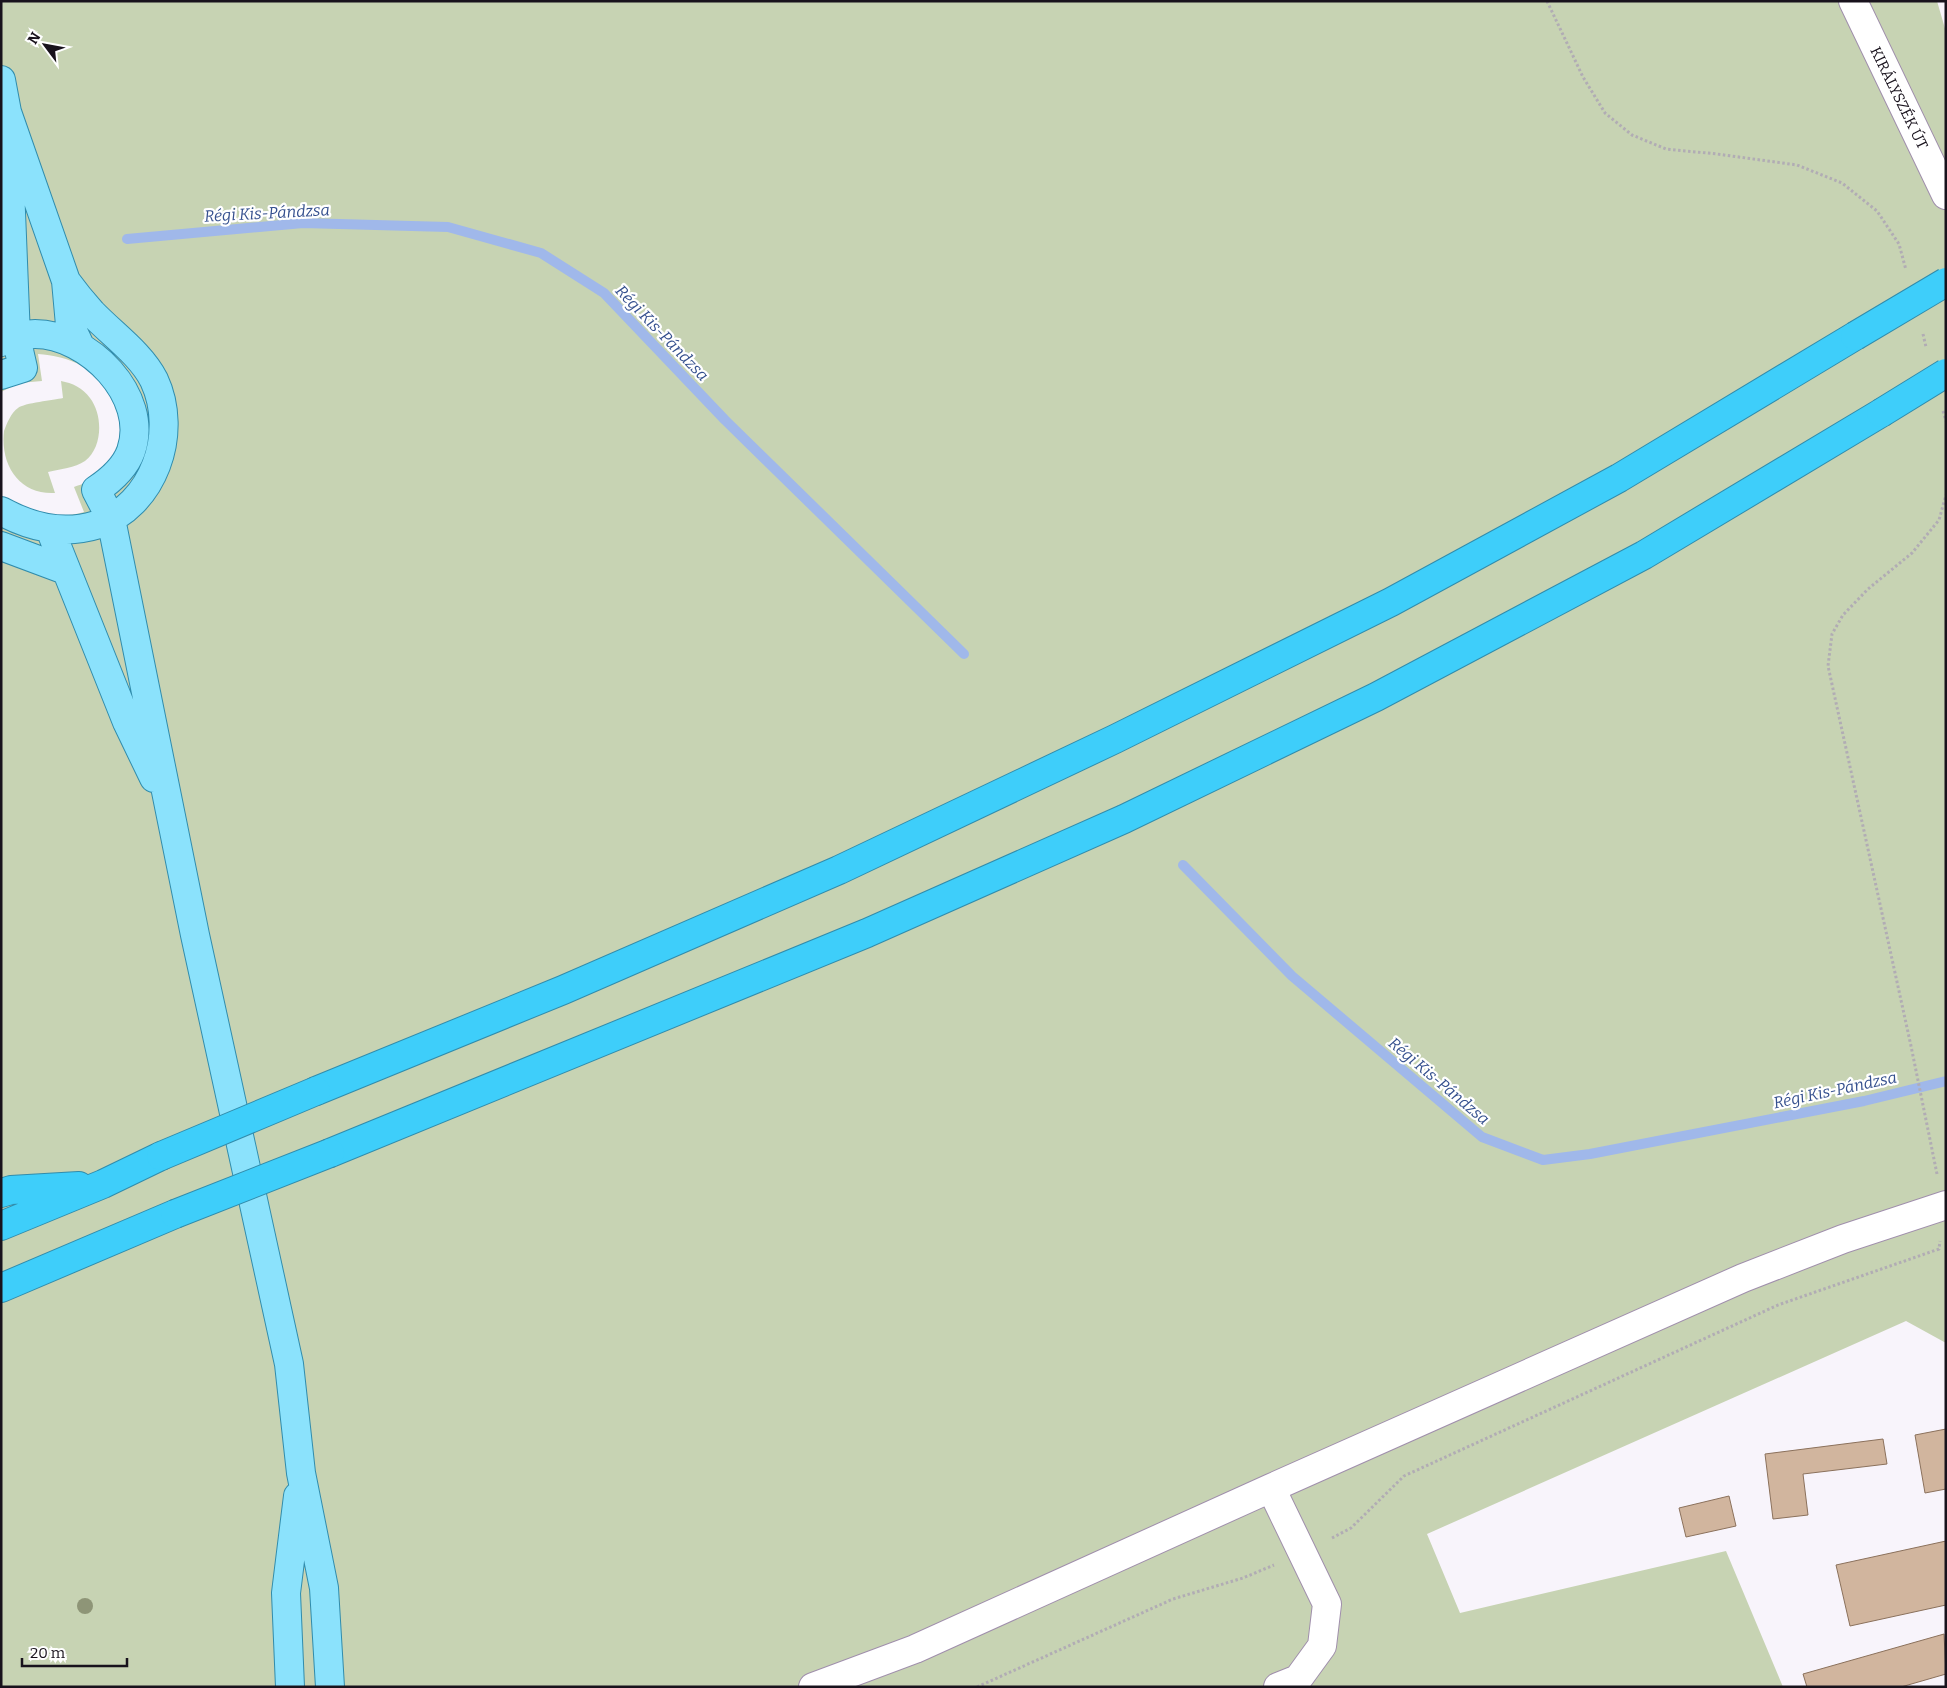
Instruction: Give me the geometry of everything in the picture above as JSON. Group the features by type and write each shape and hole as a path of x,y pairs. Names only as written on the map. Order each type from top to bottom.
{"highway":[{"path":"1,1226 103,1184 161,1156 563,990 839,870 1116,739 1391,602 1619,478 1946,282"},
{"path":"1,1288 174,1214 330,1153 867,933 1124,820 1376,697 1644,554 1881,413 1937,364"},
{"path":"1,1193 11,1190 103,1184"}],"main road":[{"path":"1,80 7,112 66,281 68,318 81,348"},
{"path":"7,112 9,340 12,372"},
{"path":"1,511 22,522 50,529 78,529 96,525 111,519 137,496 156,468 164,438 163,408 154,380 133,352 92,313 66,281"},
{"path":"9,340 36,334 73,343 107,369 125,393 134,415 134,435 131,452 112,480 96,490 111,519 197,945 289,1364 301,1473 324,1588 330,1687"},
{"path":"50,529 127,722 172,815"},
{"path":"1,546 65,570"},
{"path":"290,1687 286,1593 301,1473"}],"street":[{"name":"KIRÁLYSZÉK ÚT","path":"1853,1 1946,195"},
{"path":"813,1687 915,1649 1743,1278 1843,1239 1945,1205"},
{"path":"1271,1488 1327,1604 1322,1646 1298,1679 1278,1687"},
{"path":"845,1687 915,1649"}],"path":[{"path":"1547,1 1583,77 1605,113 1632,135 1666,149 1797,165 1842,183 1877,211 1899,244 1906,272"},
{"path":"1921,328 1937,364"},
{"path":"1941,403 1946,421"},
{"path":"978,1687 1173,1599 1243,1578 1303,1553 1350,1528 1404,1476 1778,1305 1939,1249 1945,1205 1828,666 1832,634 1843,614 1868,589 1912,553 1939,520 1946,495"}],"green space":[{"path":"1,1 1937,1 1946,32 1946,1343 1906,1321 1427,1534 1460,1613 1726,1551 1783,1687 1,1687 1,496 21,507 41,514 61,516 84,512 74,487 97,478 111,463 118,448 120,433 119,417 115,402 107,388 96,376 82,366 66,359 38,354 42,381 19,383 1,392"},
{"path":"61,381 77,386 90,398 99,422 98,439 91,455 85,461 72,467 48,472 55,493 43,492 32,489 22,483 9,467 5,456 4,431 11,415 21,406 63,398"}],"building":[{"path":"1946,1429 1946,1489 1925,1493 1915,1435"},
{"path":"1883,1439 1887,1464 1803,1474 1808,1515 1773,1519 1765,1454"},
{"path":"1729,1496 1736,1526 1686,1537 1679,1508"},
{"path":"1946,1541 1946,1605 1850,1626 1836,1565"},
{"path":"1944,1634 1946,1674 1901,1687 1807,1687 1803,1674"}],"waterway":[{"name":"Régi Kis-Pándzsa","path":"127,239 303,223 448,227 541,253 604,293 725,420 964,654"},
{"name":"Régi Kis-Pándzsa","path":"1183,865 1292,976 1482,1137 1543,1160 1590,1154 1864,1101 1946,1081"}]}
